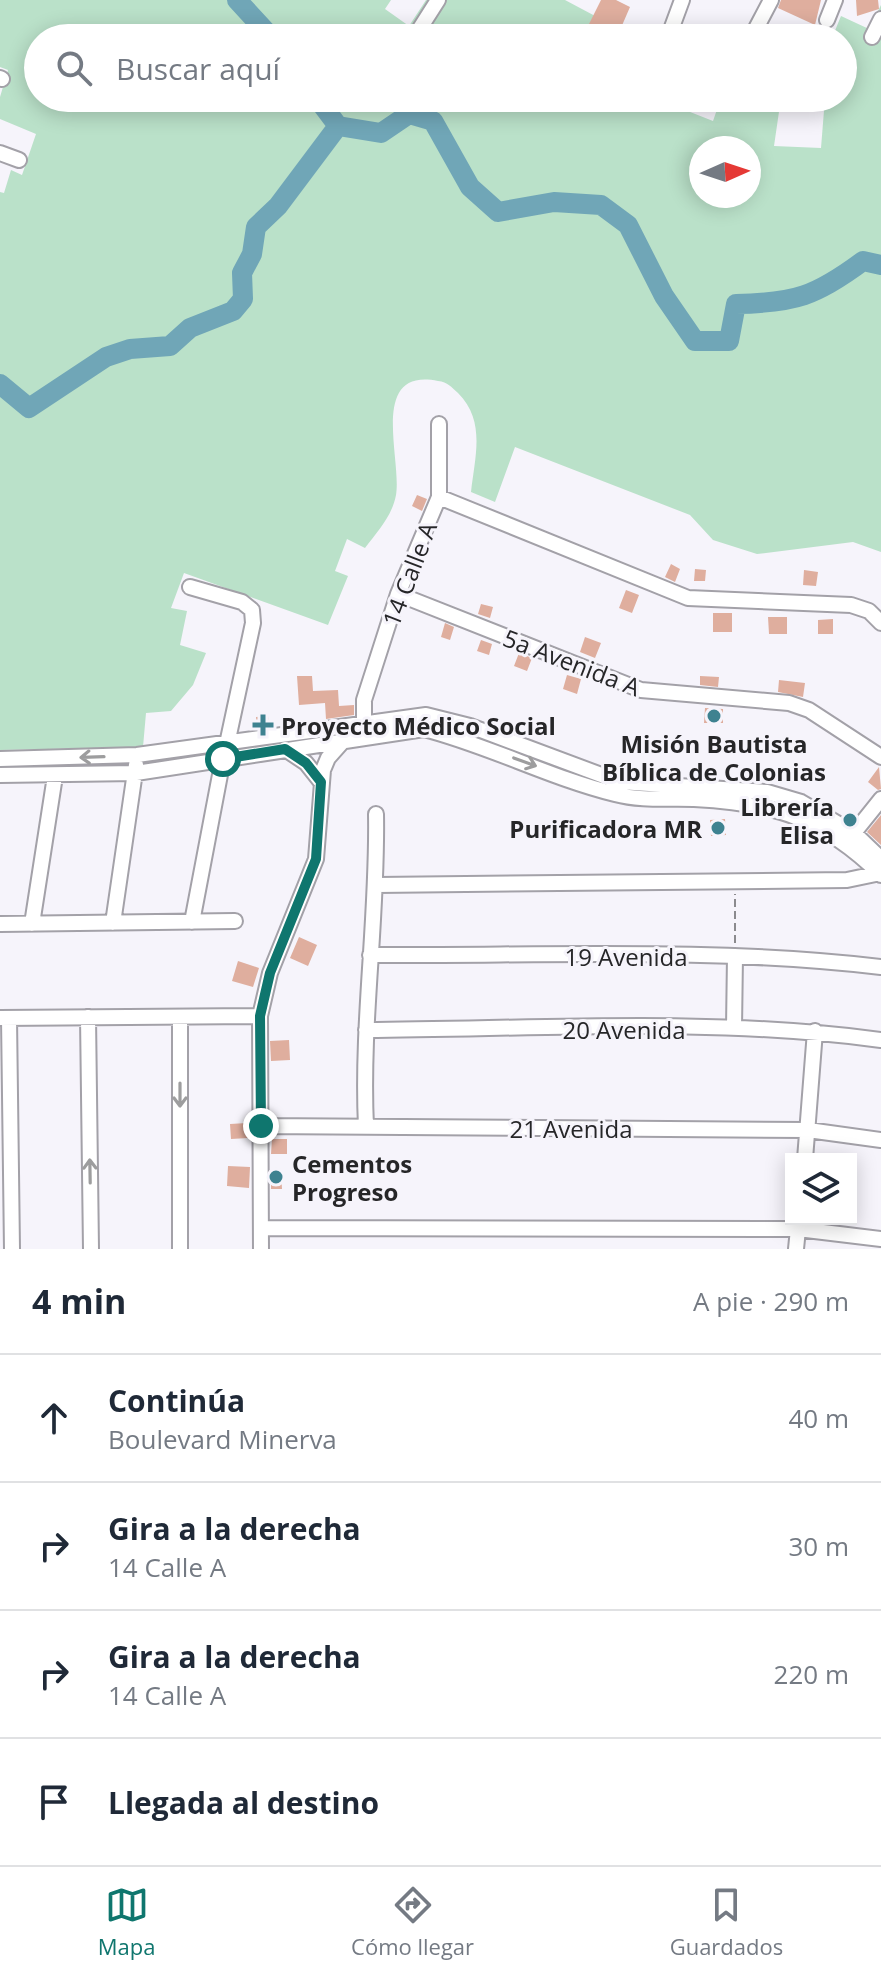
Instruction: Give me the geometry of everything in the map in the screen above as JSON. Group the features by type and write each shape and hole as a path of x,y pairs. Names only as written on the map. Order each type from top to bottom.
{"street":[{"path":"423,24 438,0"},
{"path":"673,24 682,0"},
{"path":"758,24 771,0"},
{"path":"827,20 835,0"},
{"path":"872,37 881,19"},
{"path":"0,153 19,160"},
{"name":"14 Calle A","path":"364,722 364,700 398,594 439,497 439,424"},
{"path":"439,497 688,598 851,605 869,611 881,623"},
{"path":"190,587 242,602 252,610 253,623 192,922"},
{"name":"5a Avenida A","path":"398,594 641,690 789,703 809,710 881,757"},
{"path":"0,775 136,773 175,767 225,752 364,722 426,715 470,726 620,782 767,792 801,802 850,838 881,869 847,880 377,885"},
{"path":"0,759 285,749 424,729 464,740 619,795 710,800 790,812 850,838"},
{"path":"261,1249 260,1016 270,973 316,859 321,782 328,758 345,740"},
{"path":"285,749 306,763 321,782"},
{"path":"113,923 137,755"},
{"path":"32,924 55,776"},
{"path":"850,838 881,799"},
{"path":"366,1127 366,1030 377,885 376,814"},
{"path":"0,924 235,921"},
{"name":"19 Avenida","path":"370,955 735,956 808,958 881,967"},
{"path":"734,1028 735,956"},
{"path":"12,1249 5,1018 260,1016"},
{"path":"88,1017 91,1249"},
{"path":"180,1017 180,1249"},
{"name":"20 Avenida","path":"366,1030 734,1028 815,1031 881,1040"},
{"path":"806,1153 815,1031"},
{"name":"21 Avenida","path":"261,1126 808,1130 881,1140"},
{"path":"261,1228 785,1224"},
{"path":"796,1249 798,1225"},
{"path":"804,1225 881,1239"}],"path":[{"path":"735,956 736,881"}],"green space":[{"path":"0,0 391,0 385,9 406,24 24,24 24,112 690,112 713,121 716,112 779,112 774,146 821,148 824,112 857,112 857,24 838,24 841,16 869,29 881,5 881,552 853,542 757,554 713,540 690,515 515,447 495,502 471,492 476,440 467,404 444,382 416,380 403,388 396,401 393,419 397,479 394,503 384,523 365,548 347,539 335,571 348,576 328,625 184,573 171,608 187,611 180,645 206,653 193,685 171,711 146,713 143,747 0,750 0,192 4,193 11,170 22,175 36,134 0,119 0,97 8,70 0,67"},
{"path":"426,0 565,0 610,24 410,24"}],"building":[{"path":"601,0 616,0 630,7 623,24 589,24"},
{"path":"781,0 821,0 815,24 778,8"},
{"path":"856,0 878,0 879,9 857,16"},
{"path":"417,495 427,499 422,511 412,506"},
{"path":"671,564 680,569 675,582 665,577"},
{"path":"695,569 706,570 705,581 694,581"},
{"path":"804,570 818,572 816,586 803,585"},
{"path":"626,590 639,595 632,613 619,608"},
{"path":"481,604 493,607 490,618 478,614"},
{"path":"713,613 732,613 732,632 713,632"},
{"path":"768,617 787,617 787,634 769,634"},
{"path":"833,619 833,634 818,634 818,620"},
{"path":"445,623 454,627 450,640 441,637"},
{"path":"585,637 601,643 595,658 580,652"},
{"path":"481,640 492,644 489,655 477,651"},
{"path":"519,653 532,658 527,671 514,666"},
{"path":"567,675 581,679 577,694 563,689"},
{"path":"297,676 312,676 313,691 338,690 339,706 354,705 354,715 326,719 325,703 299,705"},
{"path":"700,676 719,677 718,687 700,685"},
{"path":"779,680 805,683 803,697 778,692"},
{"name":"Misión Bautista Bíblica de Colonias","path":"705,708 723,709 723,723 704,723"},
{"name":"Proyecto Médico Social","path":"268,716 269,727 257,728 256,717"},
{"path":"879,767 881,789 878,790 868,782"},
{"path":"881,815 881,845 867,832"},
{"name":"Purificadora MR","path":"725,819 726,835 711,836 710,820"},
{"path":"299,937 317,945 308,966 290,958"},
{"path":"238,961 259,968 253,987 232,981"},
{"path":"289,1040 290,1060 271,1061 270,1041"},
{"path":"247,1123 248,1138 231,1139 230,1124"},
{"path":"272,1139 287,1139 287,1154 271,1154"},
{"path":"228,1166 250,1167 249,1188 227,1186"},
{"path":"271,1172 281,1172 282,1189 271,1189"}],"waterway":[{"path":"237,0 259,24"},
{"path":"328,112 338,126"},
{"path":"0,384 29,408 106,357 130,349 170,346 190,328 233,311 243,299 242,273 252,254 256,227 278,206 338,126 381,133 409,114 433,121 470,187 498,212 554,202 601,205 628,225 664,296 695,341 729,341 736,304 790,299 818,290 863,261 881,265"}],"place":[{"name":"Misión Bautista Bíblica de Colonias","path":"714,716"},
{"name":"Proyecto Médico Social","path":"263,725"},
{"name":"Librería Elisa","path":"850,820"},
{"name":"Purificadora MR","path":"718,828"},
{"name":"Cementos Progreso","path":"276,1177"}],"route":[{"path":"223,759 285,749 306,763 321,782 316,859 270,973 260,1016 261,1126"}]}
